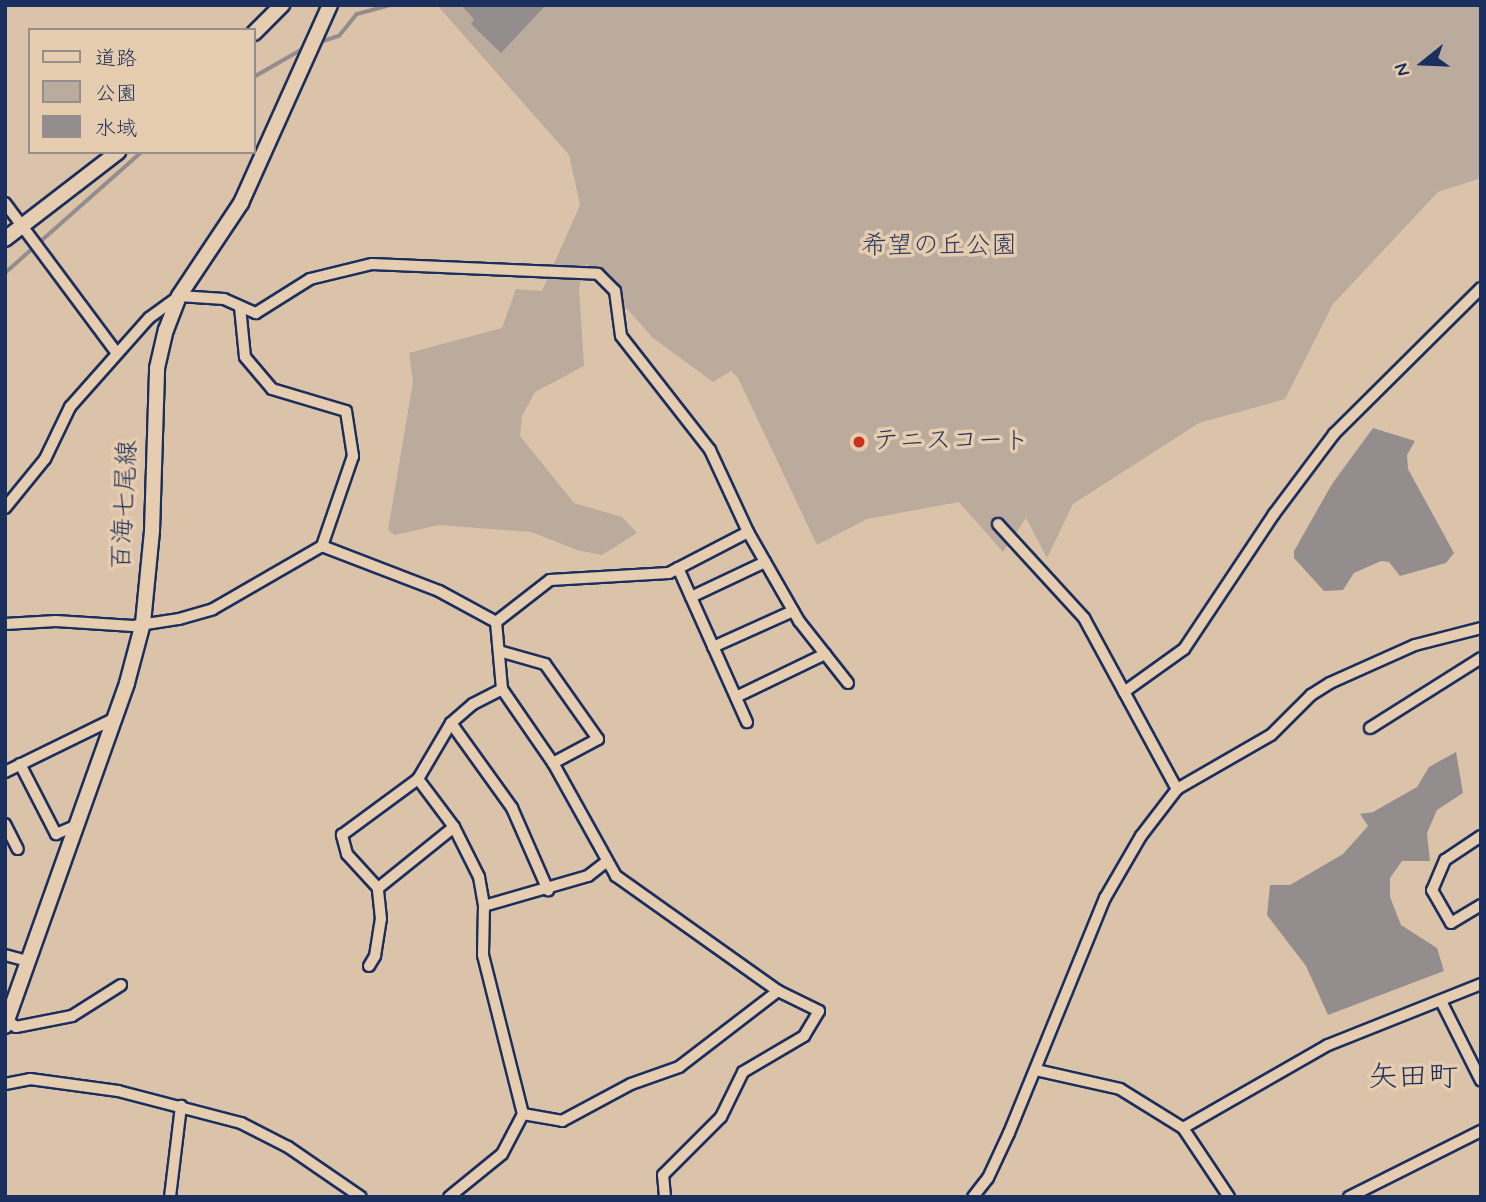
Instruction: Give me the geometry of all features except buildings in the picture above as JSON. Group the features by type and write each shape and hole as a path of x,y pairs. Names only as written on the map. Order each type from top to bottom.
{"main road":[{"path":"256,31 282,5"},
{"name":"百海七尾線","path":"6,1023 77,825 143,623 152,531 157,368 179,296 241,202 330,5"},
{"path":"5,239 115,154"}],"street":[{"path":"5,203 117,353"},
{"path":"5,508 45,459 70,407 149,317 179,296 224,299 240,307 263,311 310,279 372,264 598,274 615,291 621,336 710,450 748,532 793,611 848,683"},
{"path":"1124,692 1184,649 1334,434 1481,288"},
{"path":"5,624 56,621 133,626 213,609 322,546 353,456 346,411 272,389 245,357 240,307"},
{"path":"998,524 1084,618 1177,789"},
{"path":"496,622 550,580 669,573 748,532"},
{"path":"322,546 439,591 496,622"},
{"path":"691,597 765,562"},
{"path":"678,568 747,722"},
{"path":"713,647 793,611"},
{"path":"496,622 502,690 553,763 616,876 778,991 819,1011 804,1036 743,1072 720,1117 673,1160 663,1175 665,1197"},
{"path":"973,1197 988,1178 1036,1070 1105,898 1141,836 1177,789 1271,735 1311,695 1330,683 1415,645 1481,628"},
{"path":"499,651 545,664 598,739 553,763"},
{"path":"736,697 825,654"},
{"path":"1370,728 1481,658"},
{"path":"369,966 375,956 381,919 378,888 347,855 342,835 418,779 451,723 473,704 502,690"},
{"path":"5,772 113,719"},
{"path":"451,723 512,808 548,890"},
{"path":"20,764 56,834 77,825"},
{"path":"418,779 454,827 479,877 484,906 483,955 523,1114 502,1154 449,1197"},
{"path":"5,824 18,849"},
{"path":"378,888 454,827"},
{"path":"1481,836 1445,860 1432,890 1451,923 1481,905"},
{"path":"484,906 548,890 588,876 606,862"},
{"path":"5,954 28,961"},
{"path":"1183,1128 1328,1045 1481,984"},
{"path":"6,1023 16,1027 72,1016 121,985"},
{"path":"523,1114 562,1121 631,1084 679,1067 778,991"},
{"path":"1441,1001 1481,1081"},
{"path":"1036,1070 1120,1089 1183,1128 1229,1197"},
{"path":"5,1084 46,1080 181,1106 241,1123 361,1197"},
{"path":"170,1197 181,1106"},
{"path":"1349,1197 1481,1131"}],"green space":[{"name":"希望の丘公園","path":"437,5 1481,5 1481,178 1438,192 1333,304 1285,399 1199,423 1073,504 1047,558 1026,518 1003,552 959,502 867,519 817,545 738,378 731,371 713,382 653,338 586,263 579,288 584,366 535,392 522,416 520,436 574,503 622,517 637,533 602,555 577,550 531,532 439,525 395,535 388,530 413,382 409,353 502,328 516,289 542,291 580,205 569,155"}],"water":[{"path":"461,5 546,5 501,53 471,24 474,19"},
{"path":"1373,428 1415,441 1407,455 1408,469 1454,553 1446,563 1400,576 1389,562 1381,561 1354,573 1343,590 1324,591 1294,558 1294,551 1332,484"},
{"path":"1456,752 1463,793 1437,810 1427,833 1430,861 1402,861 1390,878 1390,897 1401,925 1437,948 1444,971 1328,1015 1306,966 1267,915 1270,885 1290,885 1343,854 1368,826 1360,814 1373,812 1417,787 1429,767"}],"waterway":[{"path":"317,43 339,36 357,14 390,5"},
{"path":"256,76 306,47"},
{"path":"5,273 140,154"}],"place":[{"name":"テニスコート","path":"859,442"}],"district":[{"name":"矢田町","path":"1413,1078"}]}
